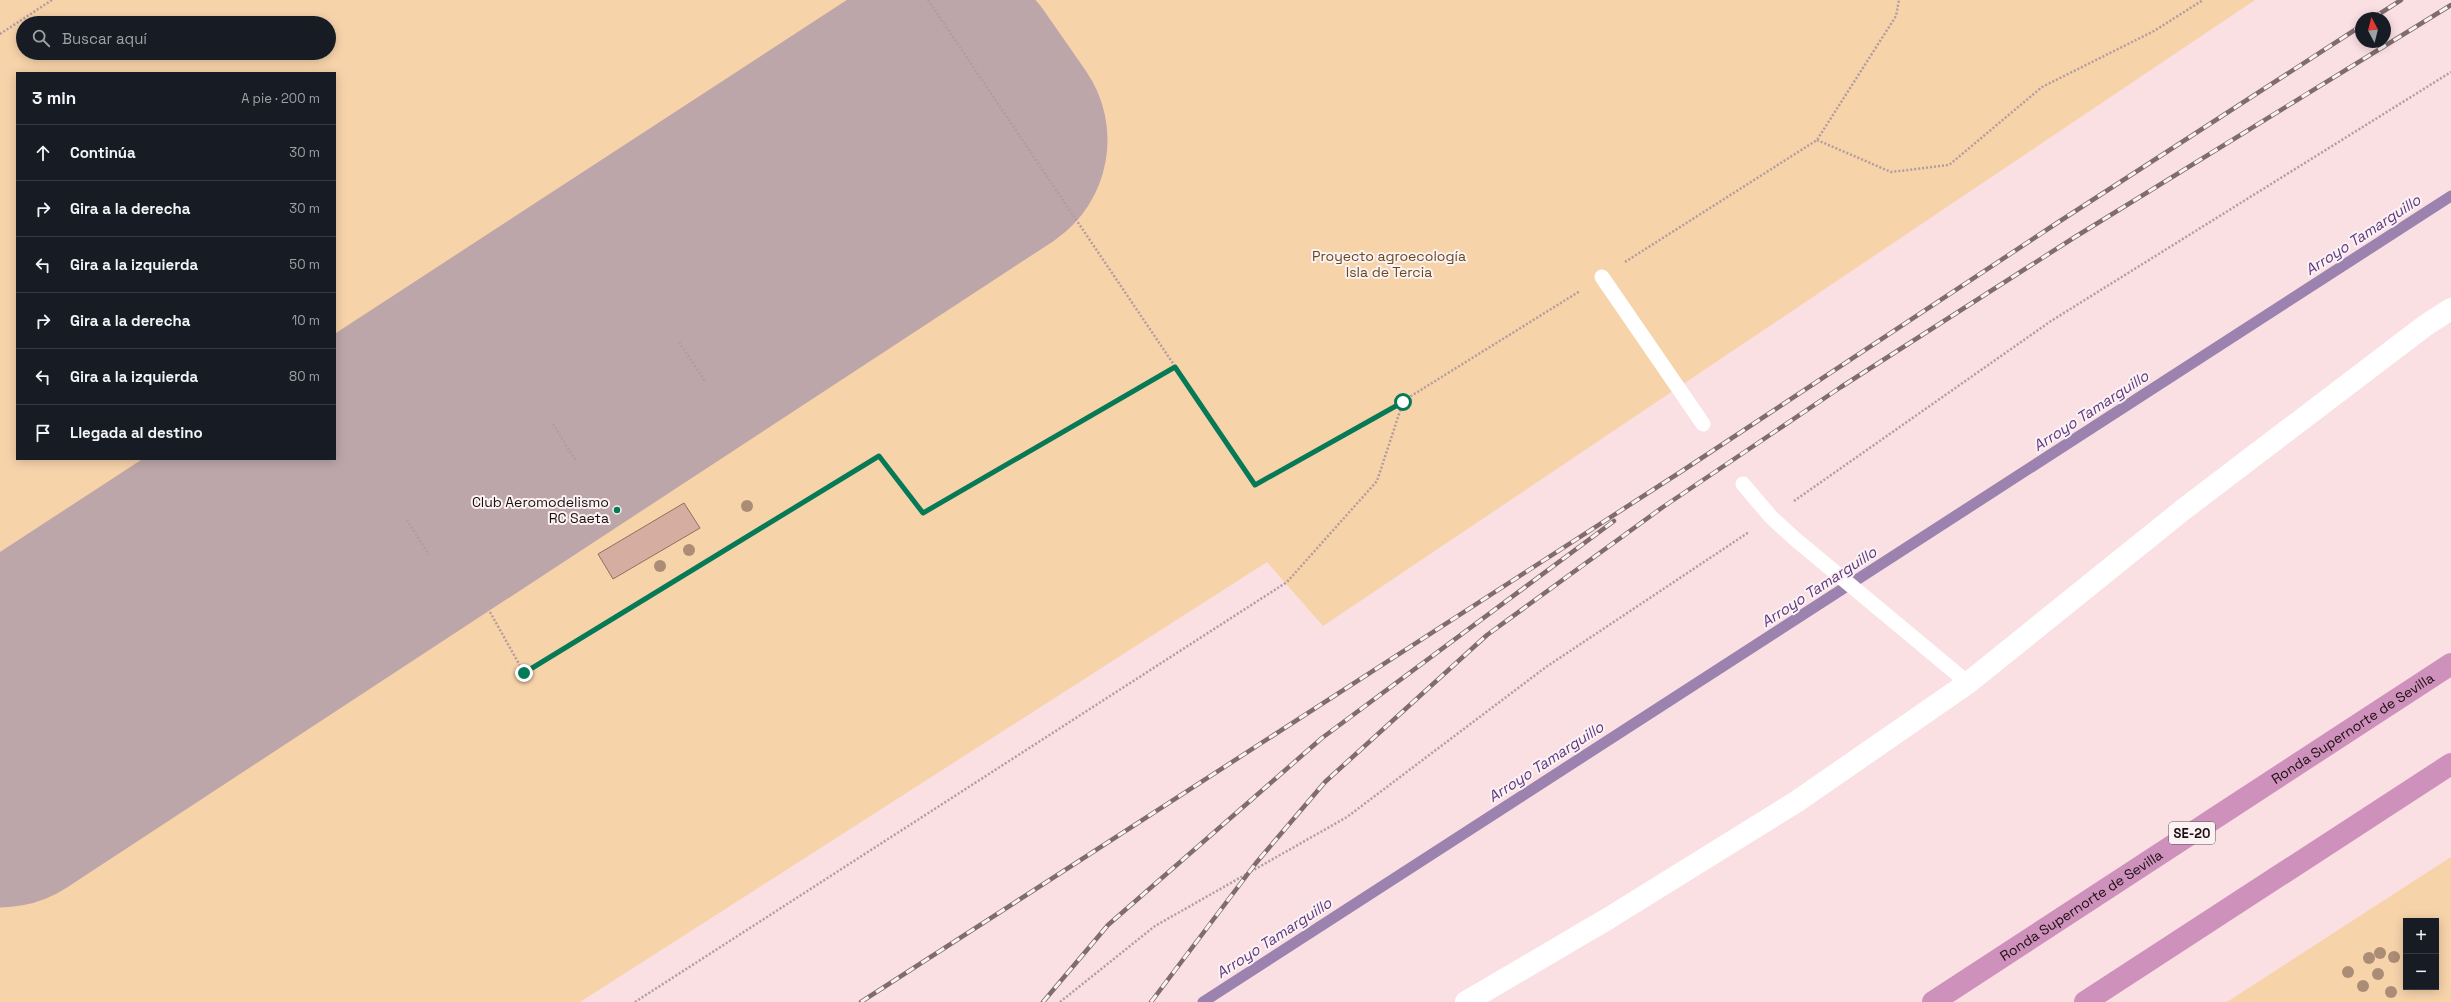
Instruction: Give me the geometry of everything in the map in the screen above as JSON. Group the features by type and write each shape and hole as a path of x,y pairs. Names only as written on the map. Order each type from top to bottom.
{"highway":[{"name":"Ronda Supernorte de Sevilla","path":"1933,1002 2451,664"},
{"path":"2085,1002 2451,764"}],"street":[{"path":"1466,1002 1609,918 1796,802 1968,682 2184,509 2426,325 2451,309"}],"lane":[{"path":"1602,277 1703,424"},
{"path":"1743,484 1771,517 1795,539 1968,682"}],"path":[{"path":"28,16 52,0"},
{"path":"635,1002 1287,582 1377,481 1403,402 1255,485 928,0"},
{"path":"1899,0 1896,16 1817,140 1891,172 1949,165 2042,87 2154,31 2203,0"},
{"path":"0,34 16,24"},
{"path":"679,342 705,381"},
{"path":"490,612 524,673 879,456 923,513 1175,367"},
{"path":"553,424 576,461"},
{"path":"406,520 429,555"}],"green space":[{"name":"Club Aeromodelismo RC Saeta","path":"0,0 2255,0 1323,626 1267,562 580,1002 0,1002"},
{"path":"2451,857 2451,1002 2227,1002"}],"building":[{"path":"684,503 700,528 613,579 598,554"}],"waterway":[{"name":"Arroyo Tamarguillo","path":"1203,1002 2451,196"}],"runway":[{"path":"0,697 945,81 986,140 0,786"}],"railway":[{"path":"2382,12 2401,0"},
{"path":"1151,1002 1256,863 1325,782 1487,635 1663,507 1841,387 2075,237 2451,5"},
{"path":"861,1002 1682,471 2057,223 2355,30"},
{"path":"1043,1002 1108,925 1322,738 1614,521"}],"place":[{"name":"Club Aeromodelismo RC Saeta","path":"617,510"}],"route":[{"path":"524,673 558,650 879,456 923,513 1175,367 1255,485 1403,402"}],"park label":[{"name":"Proyecto agroecología Isla de Tercia","path":"1389,264"}]}
